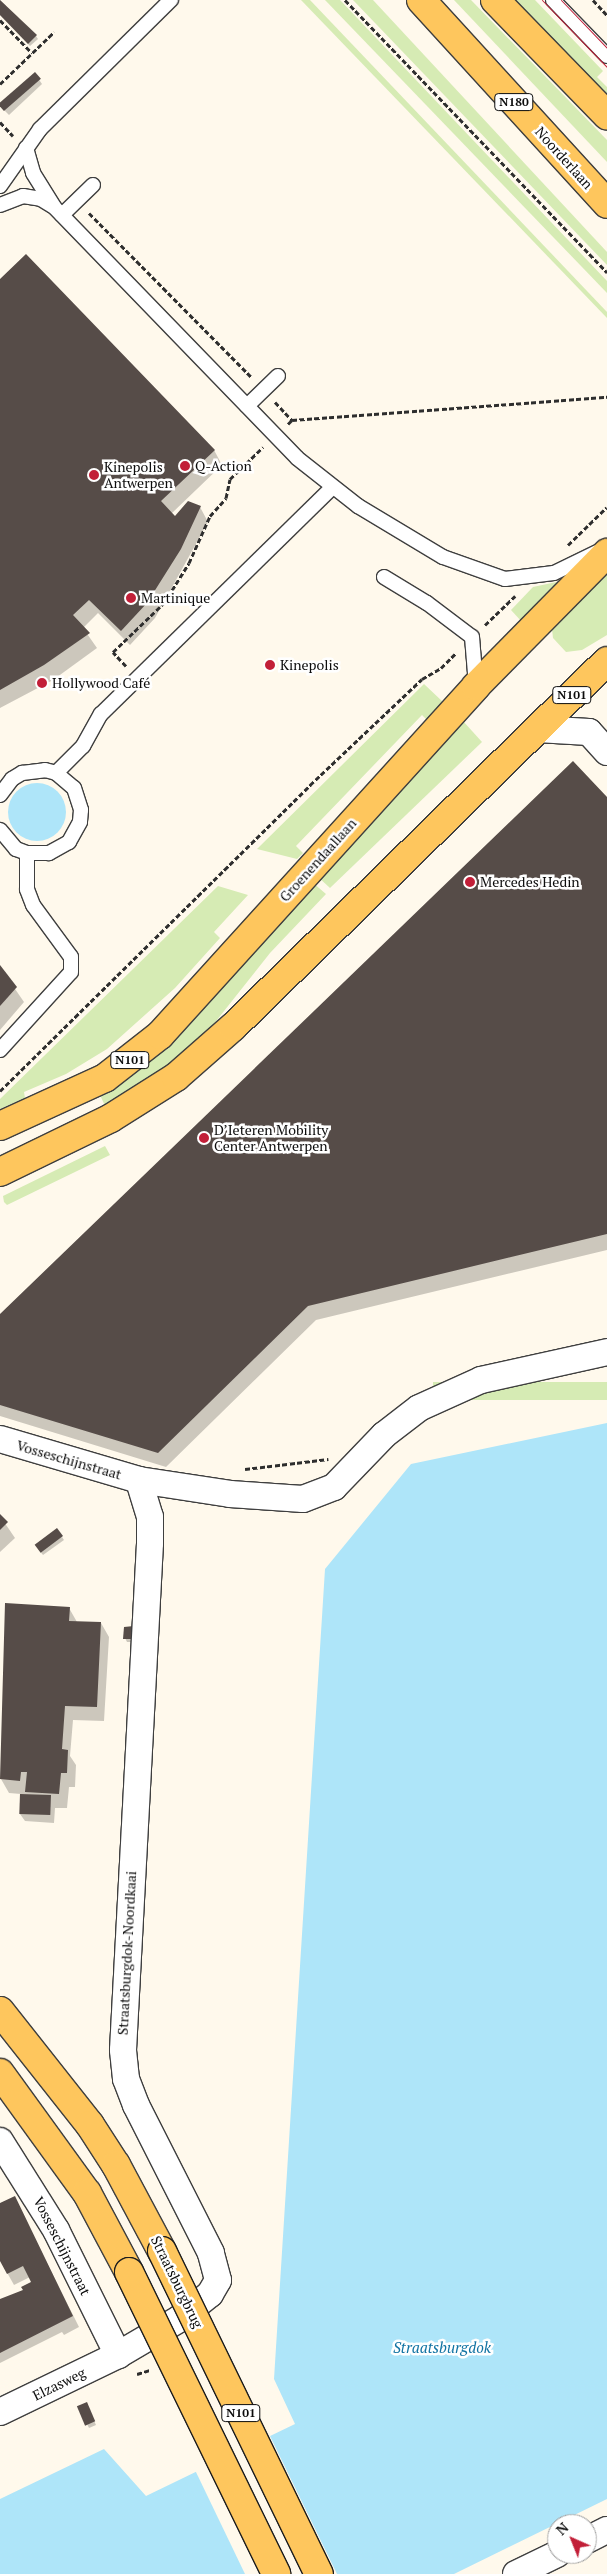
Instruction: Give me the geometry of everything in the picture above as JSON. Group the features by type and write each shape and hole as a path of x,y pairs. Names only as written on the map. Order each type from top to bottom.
{"main road":[{"name":"Noorderlaan","path":"421,0 607,204"},
{"path":"495,0 607,116"},
{"name":"Groenendaallaan","path":"0,1126 105,1078 160,1035 476,686 607,553"},
{"name":"N101","path":"0,1172 111,1118 176,1077 233,1026 607,661"},
{"name":"Straatsburgbrug","path":"0,2011 90,2125 125,2180 319,2574"},
{"name":"N101","path":"0,2073 87,2193 134,2280 276,2574"}],"street":[{"path":"537,729 589,732 607,752"},
{"path":"353,1468 384,1435 419,1408 481,1380 607,1352"},
{"name":"Vosseschijnstraat","path":"0,1439 139,1480 230,1494 303,1498 334,1486 353,1468"},
{"name":"Straatsburgdok-Noordkaai","path":"118,2355 179,2319 210,2294 218,2280 211,2252 136,2105 126,2078 123,2050 150,1543 150,1517 139,1480"},
{"name":"Vosseschijnstraat","path":"0,2141 56,2230 118,2355"},
{"name":"Elzasweg","path":"0,2412 118,2355"},
{"path":"516,2574 547,2559"}],"lane":[{"path":"2,179 54,113 171,0"},
{"path":"553,0 607,56"},
{"path":"26,148 33,173 58,211 297,458 332,488 443,558 505,579 533,578 554,573 607,547"},
{"path":"58,211 78,201 93,185"},
{"path":"0,205 22,196 42,200 58,211"},
{"path":"247,406 278,376"},
{"path":"56,773 84,746 101,714 332,488"},
{"path":"384,577 427,603 472,636 476,686"},
{"path":"0,795 12,779 22,773 45,770 56,773 74,788 80,804 80,822 69,842 49,854 27,853 7,841 0,830"},
{"path":"0,1050 65,982 71,972 72,957 33,905 28,889 27,853"}],"path":[{"path":"345,0 607,272"},
{"path":"593,0 607,14"},
{"path":"0,20 32,53"},
{"path":"0,84 54,32"},
{"path":"0,122 26,148"},
{"path":"78,201 292,420"},
{"path":"567,546 607,507"},
{"path":"0,1091 310,785 422,678 441,668 533,578"},
{"path":"242,1469 318,1458 353,1468"}],"green space":[{"path":"301,0 310,0 607,312 607,318"},
{"path":"325,0 340,0 607,281 607,293"},
{"path":"353,0 373,0 607,252 607,265"},
{"path":"454,0 471,0 607,140 607,162"},
{"path":"510,0 535,0 603,71 597,77 607,87 607,100"},
{"path":"607,572 607,635 582,650 566,652 553,638 552,629"},
{"path":"561,581 522,622 511,610 533,587"},
{"path":"424,684 443,702 427,720 422,715 296,846 303,853 297,859 257,849"},
{"path":"463,721 482,742 330,888 317,876"},
{"path":"312,882 326,894 270,953 205,1035 162,1073 106,1108 100,1095 151,1060 192,1022"},
{"path":"218,886 248,895 214,932 220,938 175,988 107,1049 66,1074 24,1092 25,1098 0,1109 0,1099"},
{"path":"105,1146 110,1155 7,1205 4,1202 3,1196"},
{"path":"433,1382 607,1382 607,1400 433,1400"}],"water":[{"path":"37,783 48,785 58,791 64,801 66,812 64,823 58,833 48,839 37,841 26,839 16,833 10,823 8,812 10,801 16,791 26,785"},
{"name":"Straatsburgdok","path":"607,1423 607,2499 576,2514 547,2514 547,2528 454,2574 0,2574 0,2499 104,2449 146,2496 295,2424 274,2379 325,1569 411,1464"}],"pier":[{"path":"269,2434 337,2574 245,2574 195,2470"}],"building":[{"path":"0,0 37,35 28,44 0,15"},
{"path":"35,72 41,79 4,111 0,106 0,102"},
{"name":"Kinepolis Antwerpen","path":"26,254 215,450 161,501 175,516 188,501 201,506 181,549 147,603 121,631 89,600 73,615 90,633 44,665 0,690 0,279"},
{"path":"573,761 607,797 607,1234 308,1306 158,1453 0,1405 0,1314"},
{"path":"0,965 17,987 0,1006"},
{"path":"0,1514 8,1522 0,1530"},
{"path":"57,1528 63,1536 41,1553 35,1545"},
{"path":"5,1603 70,1607 69,1621 101,1622 97,1707 65,1706 62,1749 68,1750 67,1773 61,1773 59,1794 25,1792 27,1772 21,1772 20,1781 0,1779"},
{"path":"134,1626 134,1639 123,1639 124,1627"},
{"path":"20,1794 51,1795 50,1815 19,1814"},
{"path":"15,2196 73,2316 0,2353 0,2299 23,2290 21,2287 31,2282 23,2266 7,2274 0,2261 0,2203"},
{"path":"87,2402 95,2421 85,2426 77,2406"}],"tram line":[{"path":"542,0 607,67"},
{"path":"561,0 607,48"}],"place":[{"name":"Q-Action","path":"185,466"},
{"name":"Kinepolis Antwerpen","path":"94,475"},
{"name":"Martinique","path":"131,598"},
{"name":"Kinepolis","path":"270,665"},
{"name":"Hollywood Café","path":"42,683"},
{"name":"Mercedes Hedin","path":"470,882"},
{"name":"D’Ieteren Mobility Center Antwerpen","path":"204,1138"}]}
